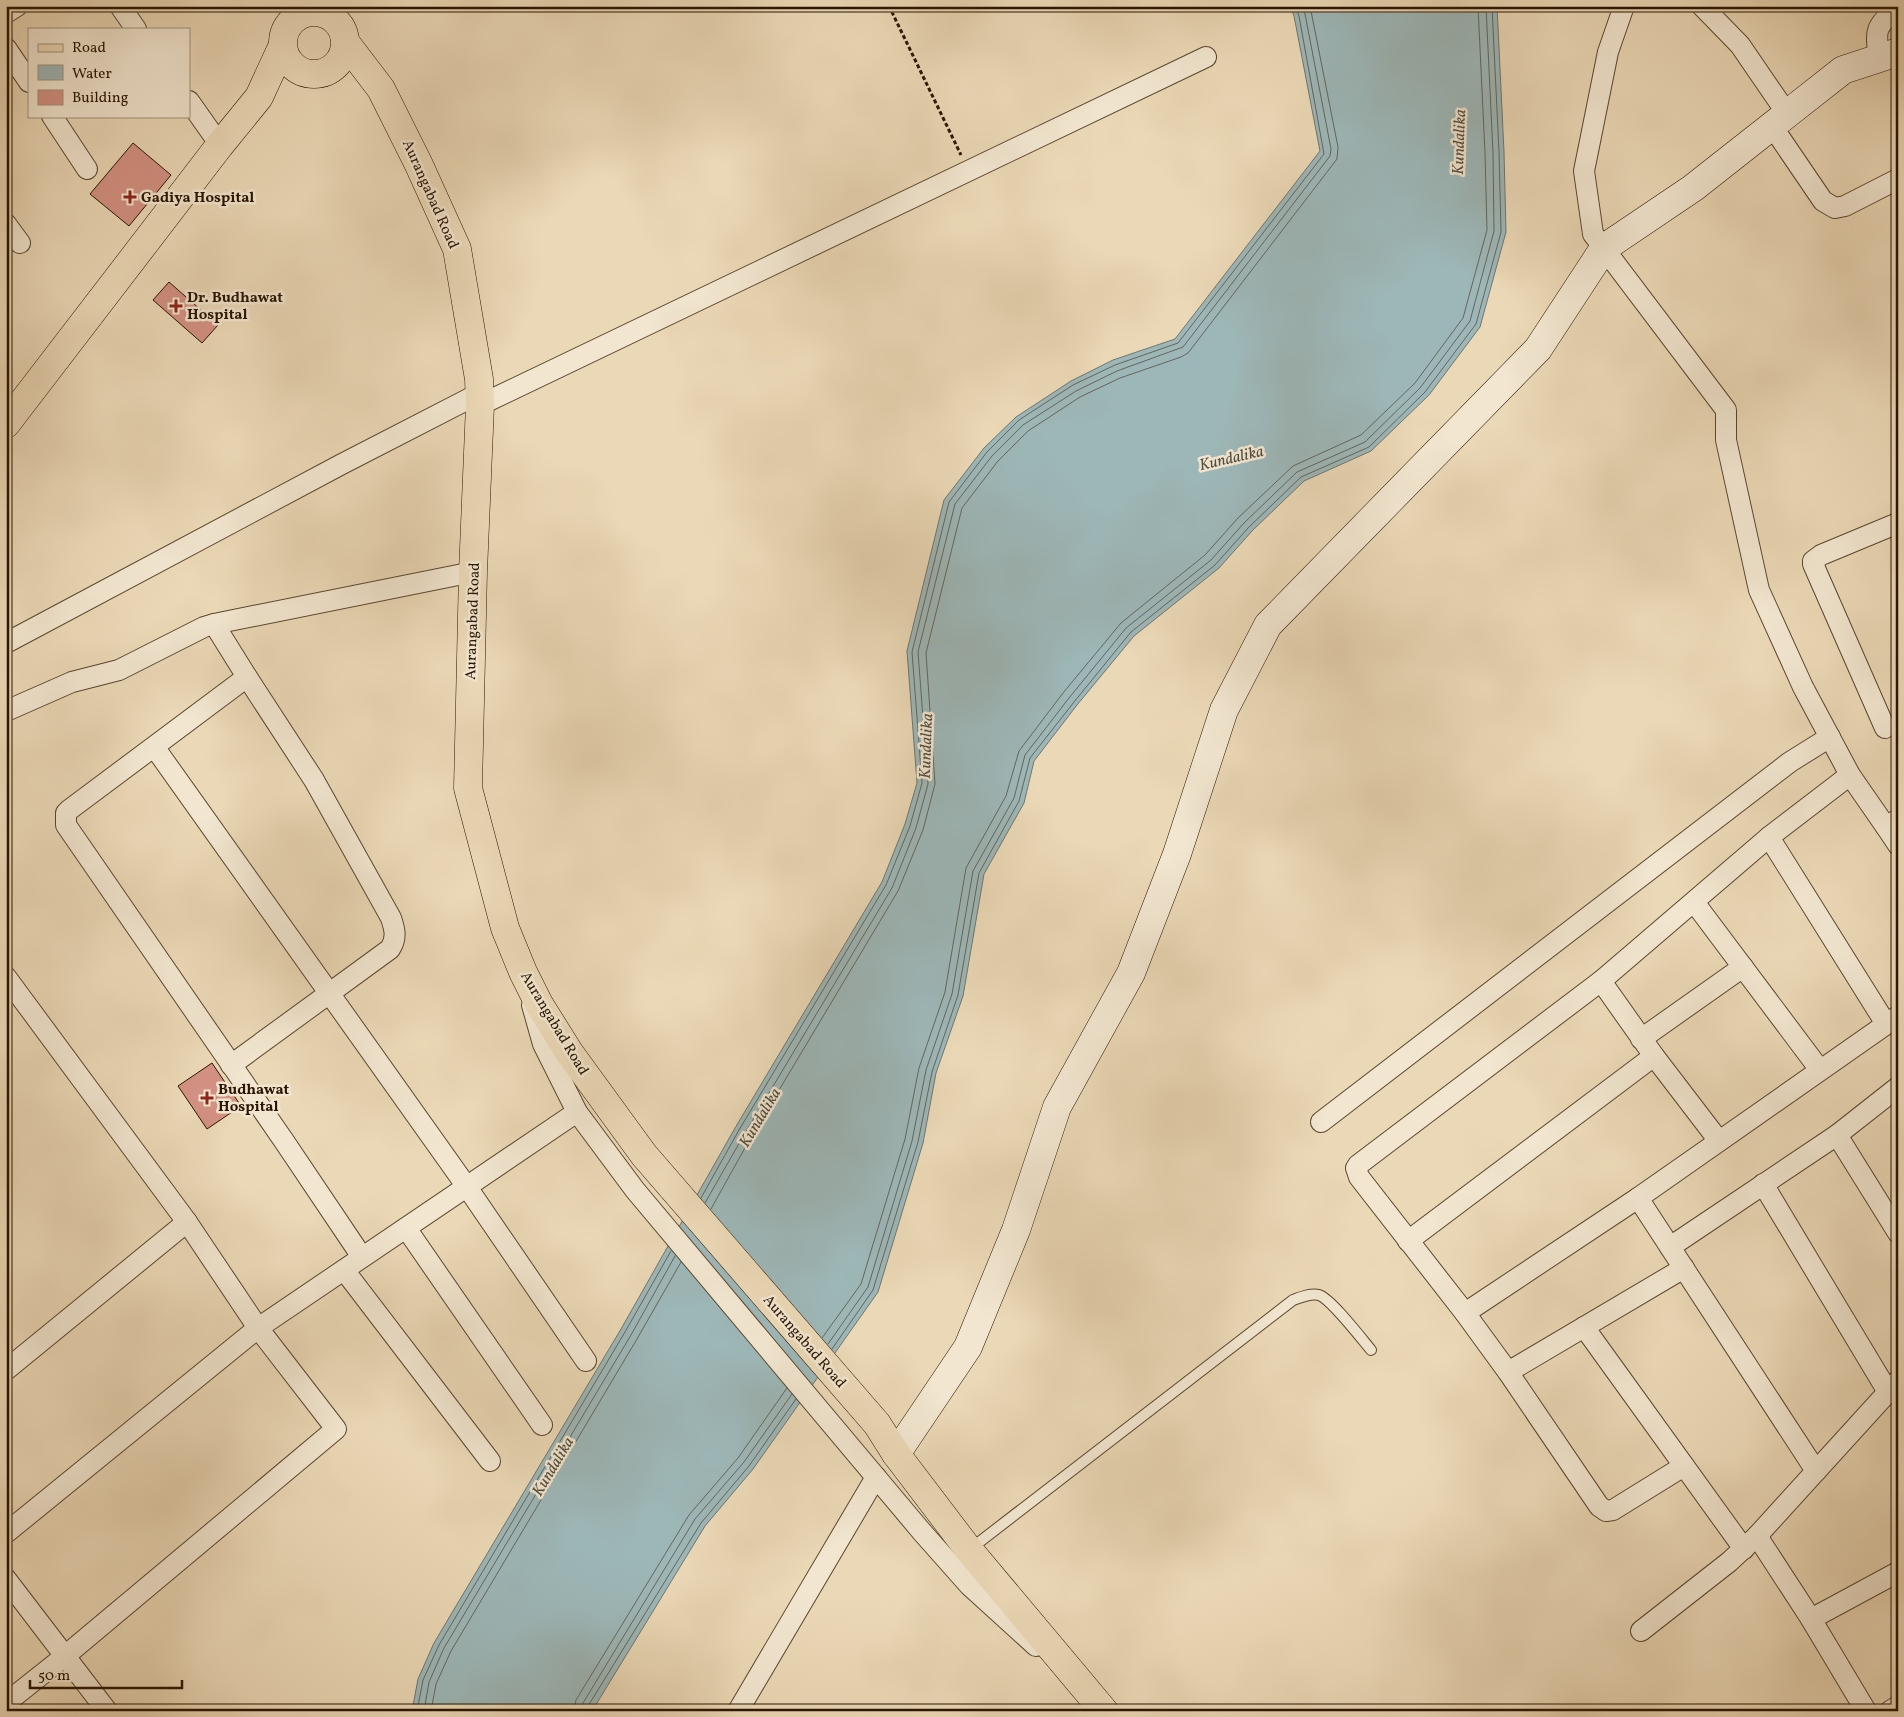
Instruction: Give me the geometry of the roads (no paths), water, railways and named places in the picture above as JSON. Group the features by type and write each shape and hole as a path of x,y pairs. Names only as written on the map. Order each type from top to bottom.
{"main road":[{"path":"6,424 220,144 259,98 282,47 286,28 292,20 313,11 339,24 344,33 346,44 344,54 338,64 259,98"},
{"name":"Aurangabad Road","path":"346,44 381,89 419,165 457,249 479,379 480,399 473,572 468,788 505,928 523,972 539,1004 568,1052 644,1154 877,1424 896,1454 969,1550 1100,1706"},
{"path":"282,47 285,57 299,72 320,73 381,89"}],"street":[{"path":"6,13 17,6"},
{"path":"120,6 135,28"},
{"path":"1624,6 1608,52 1584,171 1593,234 1726,410 1726,440 1759,590 1803,687 1850,775 1892,823 1898,845"},
{"path":"1702,6 1740,46 1823,201 1835,208 1845,206 1898,179"},
{"path":"896,1454 968,1347 1016,1230 1057,1107 1130,973 1177,854 1224,710 1268,626 1538,349 1604,248 1693,188 1843,70 1888,55 1877,30 1881,23 1898,7"},
{"path":"6,48 28,81"},
{"path":"6,642 342,464 968,171 1206,57"},
{"path":"190,102 220,144"},
{"path":"53,118 87,169"},
{"path":"6,224 20,244"},
{"path":"1885,728 1813,561 1821,554 1898,523"},
{"path":"6,711 72,682 119,670 214,624 473,572"},
{"path":"214,624 314,780 391,918 396,932 390,949 231,1065"},
{"path":"247,678 69,810 66,814 66,825 362,1257"},
{"path":"1321,1122 1790,762 1830,737"},
{"path":"155,748 467,1187 586,1361"},
{"path":"1684,1466 1613,1510 1606,1511 1599,1506 1508,1372 1465,1313 1359,1177 1356,1168 1601,981 1769,837 1850,775"},
{"path":"1465,1313 1638,1198 1892,1020 1769,837"},
{"path":"1694,902 1820,1070"},
{"path":"1642,1039 1743,967"},
{"path":"523,972 543,1044 577,1112 635,1190 876,1477 970,1585 1100,1706"},
{"path":"6,977 187,1222 258,1328 336,1429 65,1656 6,1703"},
{"path":"1601,981 1654,1056 1719,1141"},
{"path":"1408,1241 1654,1056"},
{"path":"1670,1247 1836,1135 1898,1087"},
{"path":"6,1533 258,1328 577,1112"},
{"path":"1836,1135 1898,1233"},
{"path":"1641,1631 1750,1543 1893,1387 1763,1184"},
{"path":"1638,1198 1816,1471"},
{"path":"6,1370 187,1222"},
{"path":"406,1228 542,1425"},
{"path":"1508,1372 1684,1268"},
{"path":"344,1270 490,1461"},
{"path":"1584,1328 1684,1466 1750,1543 1811,1619 1866,1711"},
{"path":"738,1711 876,1477"},
{"path":"1811,1619 1898,1572"},
{"path":"6,1579 107,1711"},
{"path":"1890,1711 1898,1706"}],"lane":[{"path":"969,1550 1293,1300 1305,1295 1319,1295 1328,1302 1371,1350"}],"water":[{"name":"Kundalika","path":"1290,6 1497,6 1506,232 1480,327 1429,395 1371,451 1304,481 1252,531 1219,568 1134,636 1034,761 1024,803 984,874 963,996 936,1073 923,1143 878,1292 753,1469 705,1526 591,1711 412,1711 418,1679 434,1643 621,1329 735,1128 882,882 905,824 917,783 907,651 944,500 984,448 1016,417 1071,381 1113,360 1175,339 1320,151 1294,16"}],"place":[{"name":"Gadiya Hospital","path":"130,197"},
{"name":"Dr. Budhawat Hospital","path":"176,306"},
{"name":"Budhawat Hospital","path":"207,1098"}]}
